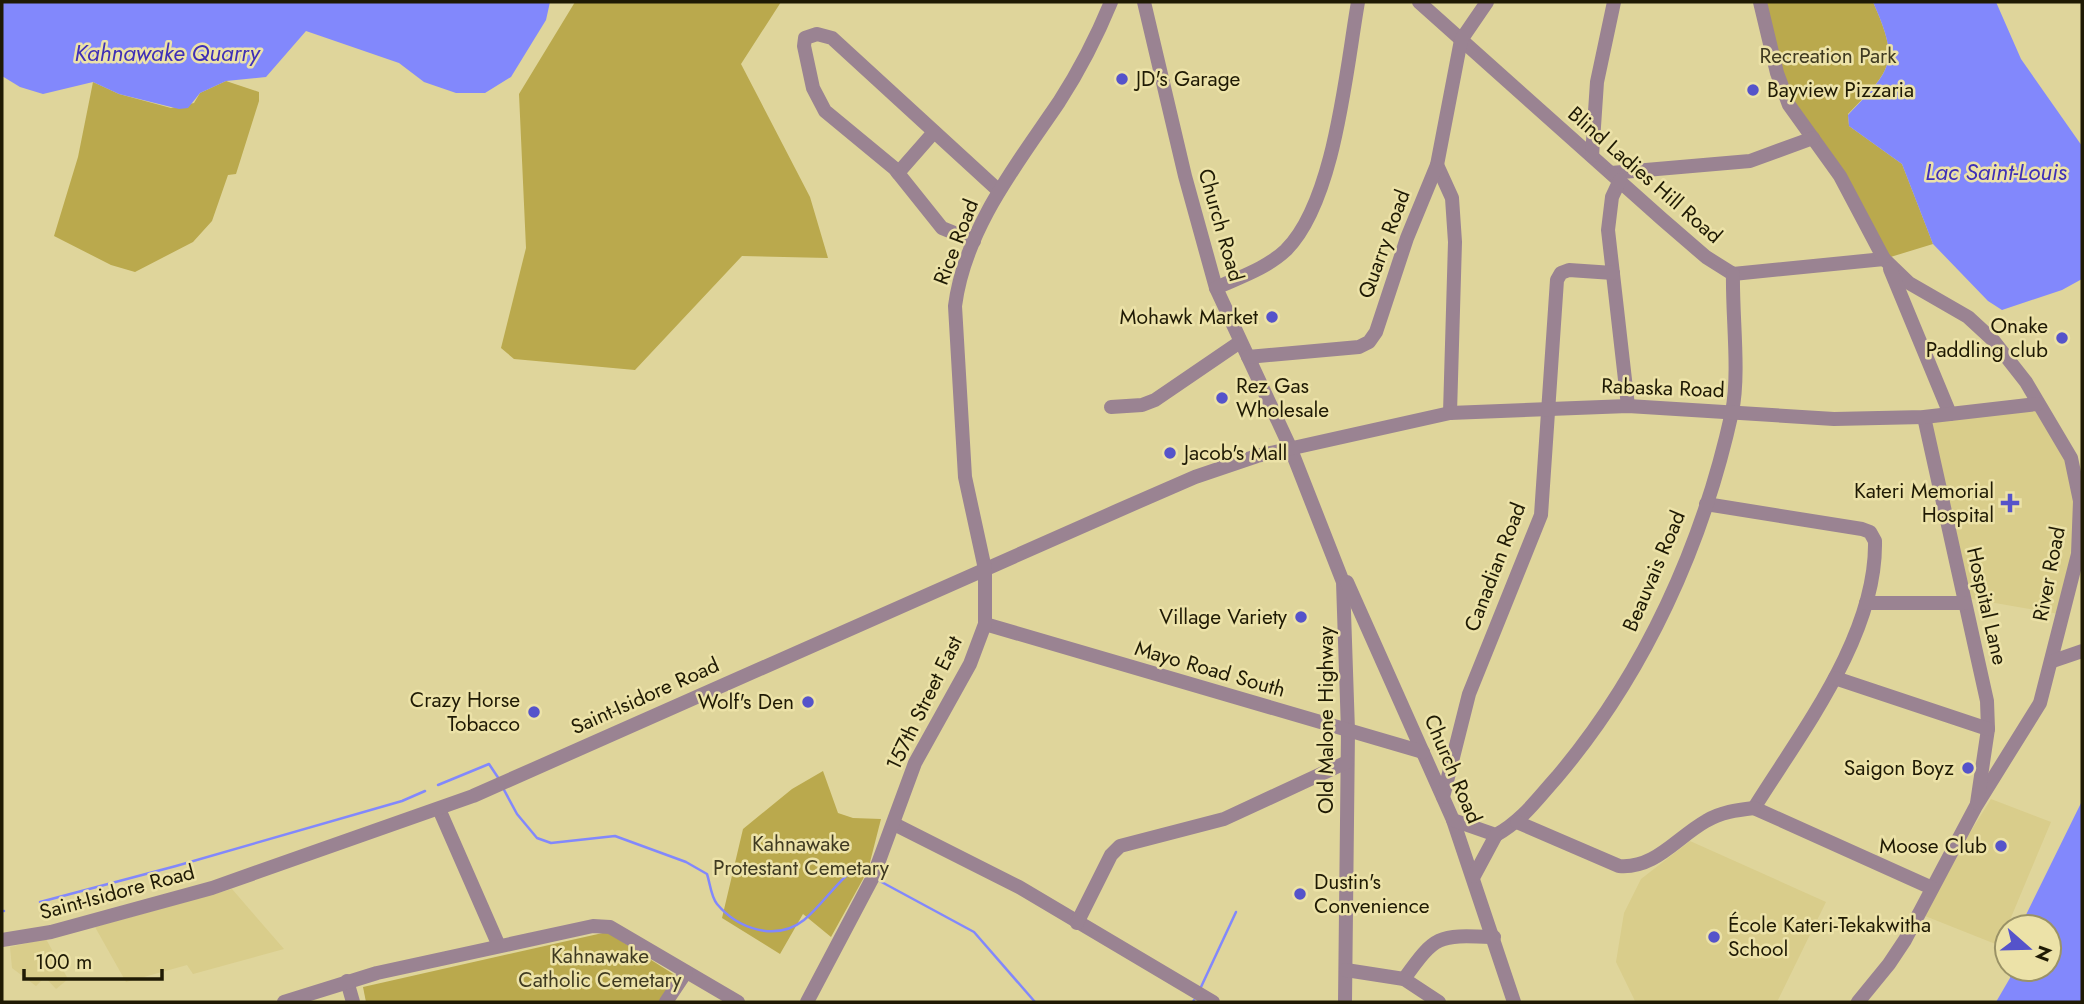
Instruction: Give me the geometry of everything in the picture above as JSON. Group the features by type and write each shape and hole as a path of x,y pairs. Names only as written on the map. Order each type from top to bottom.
{"street":[{"name":"Rice Road","path":"985,569 965,477 955,306 974,242 999,191 1061,98 1111,2"},
{"name":"Church Road","path":"1144,2 1185,176 1216,288 1290,447"},
{"path":"1216,288 1268,264 1300,235 1315,204 1335,134 1358,2"},
{"name":"Blind Ladies Hill Road","path":"1419,2 1706,257 1733,274"},
{"path":"1461,40 1487,2"},
{"path":"1592,156 1597,82 1614,2"},
{"name":"River Road","path":"1760,2 1785,94 1840,176 1884,259 1909,282 1976,323 2026,382 2071,458 2080,501 2078,554 2053,661 2040,703 1976,806 1889,964 1858,1002"},
{"path":"974,242 942,228 898,173 825,111 813,88 804,46 805,38 817,34 832,38 999,191"},
{"name":"Quarry Road","path":"1248,357 1345,349 1369,342 1376,332 1407,238 1437,164 1461,40"},
{"path":"898,173 934,132"},
{"path":"1628,406 1607,214 1616,177 1750,161 1812,138"},
{"path":"1437,164 1452,198 1455,242 1450,413"},
{"path":"1733,274 1884,259 1919,333 1950,414"},
{"name":"Canadian Road","path":"1443,797 1469,694 1541,514 1557,281 1561,273 1569,270 1613,273"},
{"name":"Beauvais Road","path":"1496,835 1517,822 1589,738 1621,690 1673,590 1706,503 1732,412 1733,274"},
{"path":"1111,407 1142,405 1155,400 1240,342"},
{"name":"Rabaska Road","path":"1290,447 1450,413 1549,407 1628,406 1807,419 1924,417 2037,404"},
{"name":"Hospital Lane","path":"1924,417 1987,701 1988,729 1976,806"},
{"name":"Saint-Isidore Road","path":"2,940 51,932 170,901 439,809 1195,477 1290,447"},
{"name":"Old Malone Highway","path":"1290,447 1336,558 1343,582 1348,732 1345,1002"},
{"path":"1706,503 1870,532 1875,541 1866,603 1835,678 1754,808"},
{"name":"Church Road","path":"1336,558 1453,820 1474,876 1514,1002"},
{"name":"157th Street East","path":"807,1002 873,877 915,763 970,664 985,624 985,569"},
{"path":"1866,603 1964,603"},
{"name":"Mayo Road South","path":"985,624 1423,752"},
{"path":"2053,661 2082,651"},
{"path":"1835,678 1988,729"},
{"path":"1077,923 1111,855 1120,846 1223,819 1348,762"},
{"path":"1517,822 1619,866 1633,867 1648,863 1704,821 1731,811 1754,808 1932,888"},
{"path":"439,809 499,946"},
{"path":"1453,820 1496,835 1474,876"},
{"path":"894,824 957,853 1213,1002"},
{"path":"284,1002 347,981 593,926 610,927 738,1002"},
{"path":"1404,979 1428,946 1442,938 1494,937"},
{"path":"1346,970 1404,979 1439,1002"},
{"path":"666,1002 686,972"},
{"path":"347,981 353,1002"}],"shaded area":[{"name":"Kateri Memorial Hospital","path":"2032,397 2067,464 2075,489 2073,546 2059,614 1966,598 1924,415"},
{"path":"1991,799 2051,822 2013,913 1993,913 1993,943 1925,916 1949,866"},
{"name":"École Kateri-Tekakwitha School","path":"1690,841 1826,902 1777,1002 1635,1001 1616,962 1624,913 1641,879"},
{"path":"232,889 284,949 193,974 187,965 126,982 95,927"},
{"path":"46,939 68,979 56,989 45,977 36,986 12,968 10,947"}],"green space":[{"path":"575,2 781,2 741,64 810,197 828,258 742,256 635,370 514,359 501,348 526,248 519,94"},
{"name":"Recreation Park","path":"1760,2 1873,2 1887,39 1887,64 1874,86 1848,114 1849,126 1902,164 1933,244 1884,259 1789,105"},
{"path":"226,81 259,92 259,101 236,174 228,175 212,221 193,242 135,272 111,265 54,236 78,157 93,82 119,94 171,108 194,103 200,93"},
{"name":"Kahnawake Protestant Cemetary","path":"823,771 838,813 853,818 881,819 868,870 831,937 803,914 780,954 722,918 743,829 792,789"},
{"name":"Kahnawake Catholic Cemetary","path":"607,932 678,977 659,1002 366,1002 363,987"}],"water":[{"name":"Kahnawake Quarry","path":"2,2 550,2 546,20 511,77 485,93 456,93 424,82 399,63 306,31 266,77 226,81 200,93 188,108 179,109 119,94 93,82 43,94 20,87 2,76"},
{"name":"Lac Saint-Louis","path":"1873,2 1996,2 2021,59 2082,146 2082,279 2062,290 2002,310 1988,301 1933,244 1902,164 1849,126 1848,115 1874,87 1887,64 1887,39"},
{"path":"2082,801 2082,1002 1996,1002 2007,983 2063,983 2063,913 2027,913"}],"waterway":[{"path":"438,785 489,764 499,779"},
{"path":"503,788 517,814 537,838 551,843 615,836 686,862 707,874 715,901 726,913 758,930 793,927 811,914 854,869 867,875"},
{"path":"40,902 402,801 425,791"},
{"path":"876,879 974,932 1035,1002"},
{"path":"1201,987 1236,912"}],"place":[{"name":"JD's Garage","path":"1122,79"},
{"name":"Bayview Pizzaria","path":"1753,90"},
{"name":"Mohawk Market","path":"1272,317"},
{"name":"Onake Paddling club","path":"2062,338"},
{"name":"Rez Gas Wholesale","path":"1222,398"},
{"name":"Jacob's Mall","path":"1170,453"},
{"name":"Kateri Memorial Hospital","path":"2010,503"},
{"name":"Village Variety","path":"1301,617"},
{"name":"Wolf's Den","path":"808,702"},
{"name":"Crazy Horse Tobacco","path":"534,712"},
{"name":"Saigon Boyz","path":"1968,768"},
{"name":"Moose Club","path":"2001,846"},
{"name":"Dustin's Convenience","path":"1300,894"},
{"name":"École Kateri-Tekakwitha School","path":"1714,937"}]}
